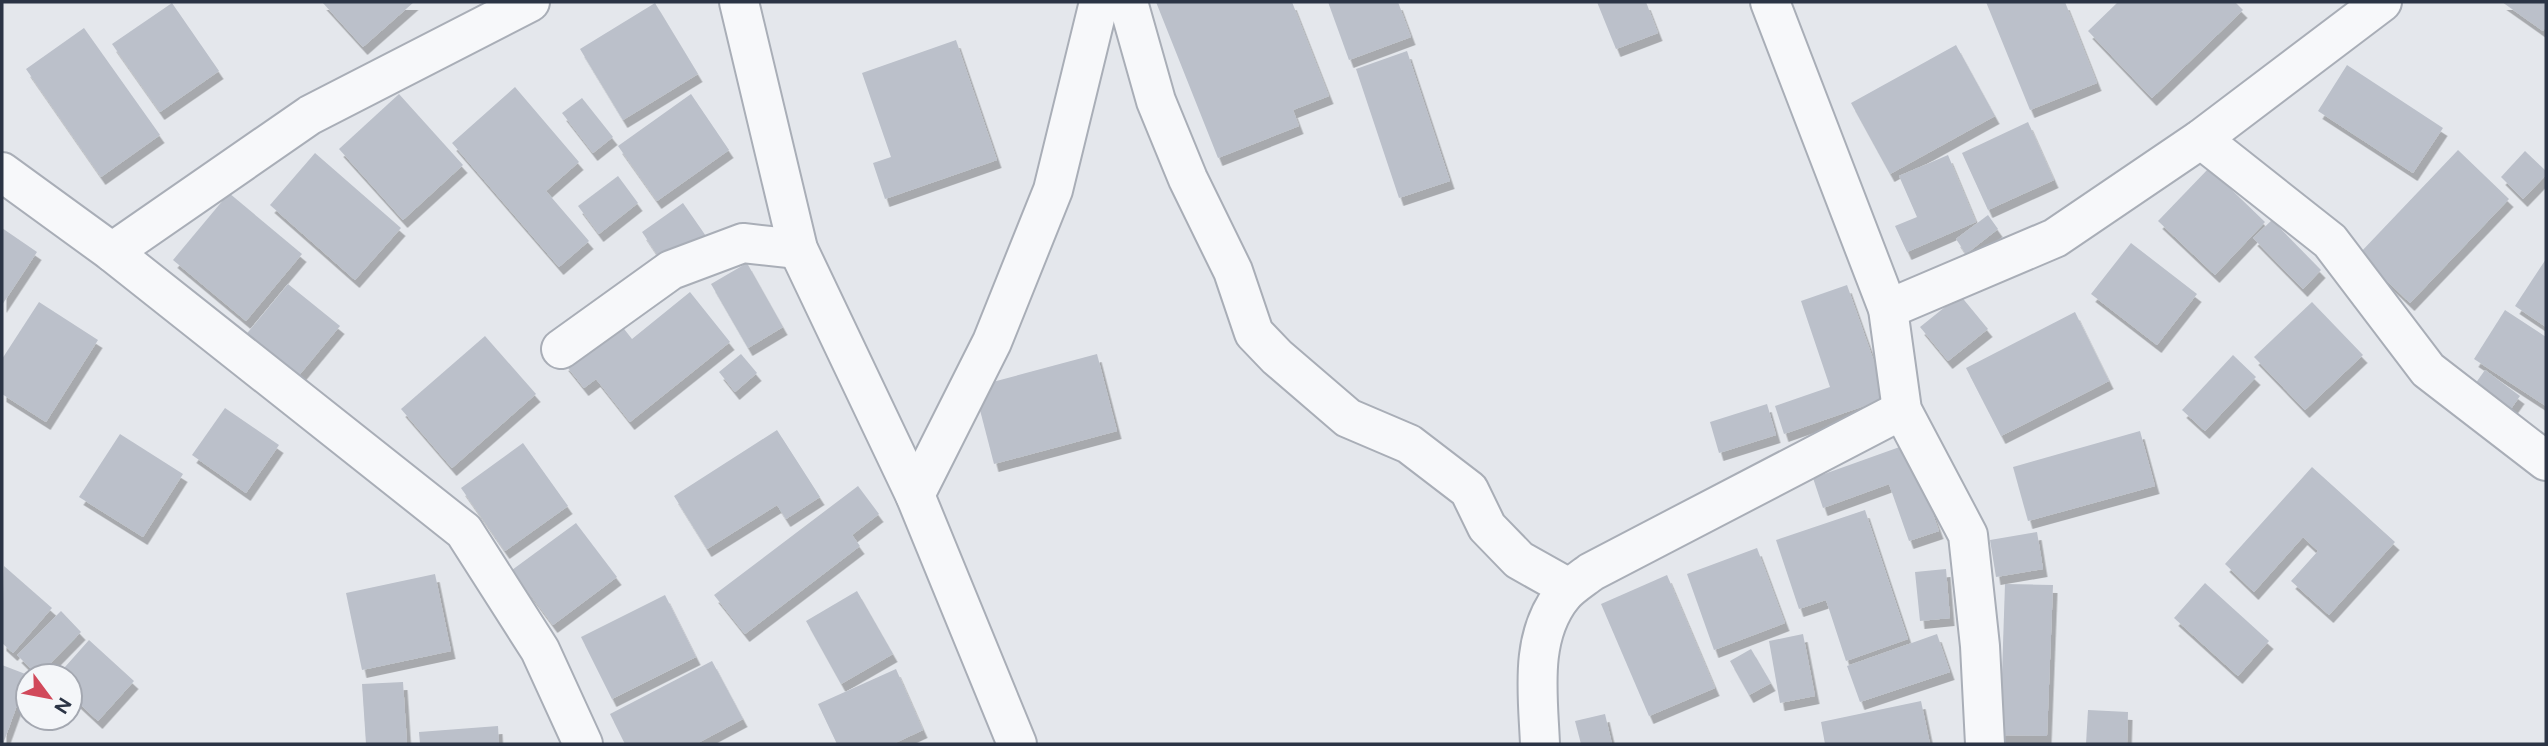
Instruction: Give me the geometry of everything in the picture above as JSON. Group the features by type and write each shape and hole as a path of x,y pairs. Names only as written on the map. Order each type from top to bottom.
{"street":[{"path":"112,251 310,115 530,2"},
{"path":"738,2 798,249 915,495 1017,744"},
{"path":"915,495 992,342 1053,190 1099,2"},
{"path":"1128,2 1156,101 1188,179 1233,271 1254,333 1277,357 1348,418 1409,444 1469,490 1487,527 1519,560 1560,583 1562,596"},
{"path":"1770,2 1888,309 1902,410 1968,535 1980,646 1985,744"},
{"path":"1888,309 2054,238 2201,139 2382,2"},
{"path":"2201,139 2330,241 2428,370 2546,461"},
{"path":"2,172 112,251 464,531 540,650 583,744"},
{"path":"561,349 671,270 743,243 798,249"},
{"path":"1540,744 1537,668 1544,631 1562,596 1591,572 1902,410"}],"building":[{"path":"322,2 414,2 363,47"},
{"path":"1156,2 1292,2 1329,96 1293,110 1299,126 1218,158"},
{"path":"1328,2 1398,2 1411,37 1349,60"},
{"path":"1597,2 1646,2 1658,33 1616,49"},
{"path":"1986,2 2065,2 2097,83 2030,110"},
{"path":"2118,2 2235,2 2243,10 2152,98 2088,31"},
{"path":"2502,2 2546,2 2546,26 2543,31"},
{"path":"172,3 219,71 160,112 112,44"},
{"path":"655,3 698,74 623,120 580,49"},
{"path":"84,28 160,135 101,177 26,69"},
{"path":"956,40 997,160 885,199 873,163 891,157 862,73"},
{"path":"1956,45 1995,116 1890,174 1851,103"},
{"path":"1407,51 1450,181 1399,198 1356,69"},
{"path":"2347,65 2443,128 2413,173 2318,111"},
{"path":"515,87 579,162 546,191 589,241 559,267 452,143"},
{"path":"399,94 463,165 403,220 339,149"},
{"path":"691,94 729,150 657,201 618,146"},
{"path":"582,98 613,137 593,153 562,113"},
{"path":"2028,122 2054,180 1988,210 1962,153"},
{"path":"2458,150 2509,199 2410,303 2359,254"},
{"path":"2525,151 2546,171 2546,175 2523,199 2501,177"},
{"path":"315,153 401,228 355,280 270,205"},
{"path":"1948,155 1976,222 1907,252 1895,226 1917,217 1899,176"},
{"path":"2209,168 2265,222 2215,275 2158,221"},
{"path":"618,176 638,203 599,234 578,206"},
{"path":"229,193 302,254 246,321 173,260"},
{"path":"683,203 708,239 666,268 642,232"},
{"path":"1988,215 1998,229 1966,254 1956,239"},
{"path":"2272,220 2321,270 2303,289 2253,238"},
{"path":"2,228 37,252 2,305"},
{"path":"2131,243 2197,294 2157,345 2091,294"},
{"path":"2546,259 2546,327 2515,306"},
{"path":"747,263 783,327 748,348 711,284"},
{"path":"288,284 340,326 296,379 244,337"},
{"path":"1847,285 1887,398 1784,434 1775,406 1830,387 1801,301"},
{"path":"690,292 730,342 630,422 596,379 584,388 564,363 617,320 632,339"},
{"path":"1960,295 1988,329 1948,361 1920,327"},
{"path":"39,302 98,340 46,422 2,394 2,359"},
{"path":"2312,302 2363,355 2305,410 2254,357"},
{"path":"2505,310 2546,337 2546,406 2474,359"},
{"path":"2075,312 2109,381 2001,436 1966,368"},
{"path":"485,336 536,394 452,468 401,409"},
{"path":"741,354 757,373 735,392 719,372"},
{"path":"1097,354 1117,431 994,464 974,387"},
{"path":"2233,355 2256,377 2205,431 2182,410"},
{"path":"2485,370 2520,396 2508,413 2473,387"},
{"path":"1767,404 1776,435 1719,453 1710,422"},
{"path":"225,408 279,445 246,493 192,455"},
{"path":"777,430 820,497 786,519 777,505 707,549 674,496"},
{"path":"2140,431 2155,486 2028,521 2013,467"},
{"path":"120,434 183,474 143,537 79,497"},
{"path":"523,443 568,506 505,551 461,488"},
{"path":"1908,444 1939,531 1909,541 1889,484 1823,508 1813,478"},
{"path":"2312,467 2395,542 2329,615 2291,581 2318,551 2303,537 2254,592 2225,564"},
{"path":"858,486 879,514 852,535 860,546 745,634 714,595"},
{"path":"1865,510 1908,639 1846,661 1826,600 1799,609 1776,540"},
{"path":"576,523 617,577 553,625 512,570"},
{"path":"2037,532 2043,569 1996,577 1990,540"},
{"path":"1757,548 1785,623 1714,650 1687,574"},
{"path":"4,566 52,608 13,653 2,643"},
{"path":"1946,569 1950,618 1920,621 1915,572"},
{"path":"435,574 451,651 362,670 346,593"},
{"path":"1667,575 1715,688 1649,716 1601,604"},
{"path":"2205,583 2269,641 2238,676 2174,618"},
{"path":"2005,584 2053,585 2047,736 2000,735"},
{"path":"857,591 893,654 841,684 806,621"},
{"path":"665,595 696,657 612,699 581,637"},
{"path":"61,611 81,632 52,662 24,662 17,655"},
{"path":"1803,634 1815,696 1780,703 1769,641"},
{"path":"1937,634 1950,672 1860,702 1847,666"},
{"path":"89,640 134,681 98,721 84,708 84,662 69,662"},
{"path":"1751,649 1771,683 1749,695 1730,661"},
{"path":"712,661 743,719 696,744 625,744 610,714"},
{"path":"2,665 14,670 14,714 2,744"},
{"path":"896,669 923,730 893,744 837,744 818,704"},
{"path":"403,682 407,744 366,744 362,684"},
{"path":"1921,701 1930,744 1825,744 1821,722"},
{"path":"2088,710 2128,712 2127,744 2086,744"},
{"path":"1605,714 1612,744 1581,744 1575,721"},
{"path":"498,726 499,744 420,744 419,732"}]}
